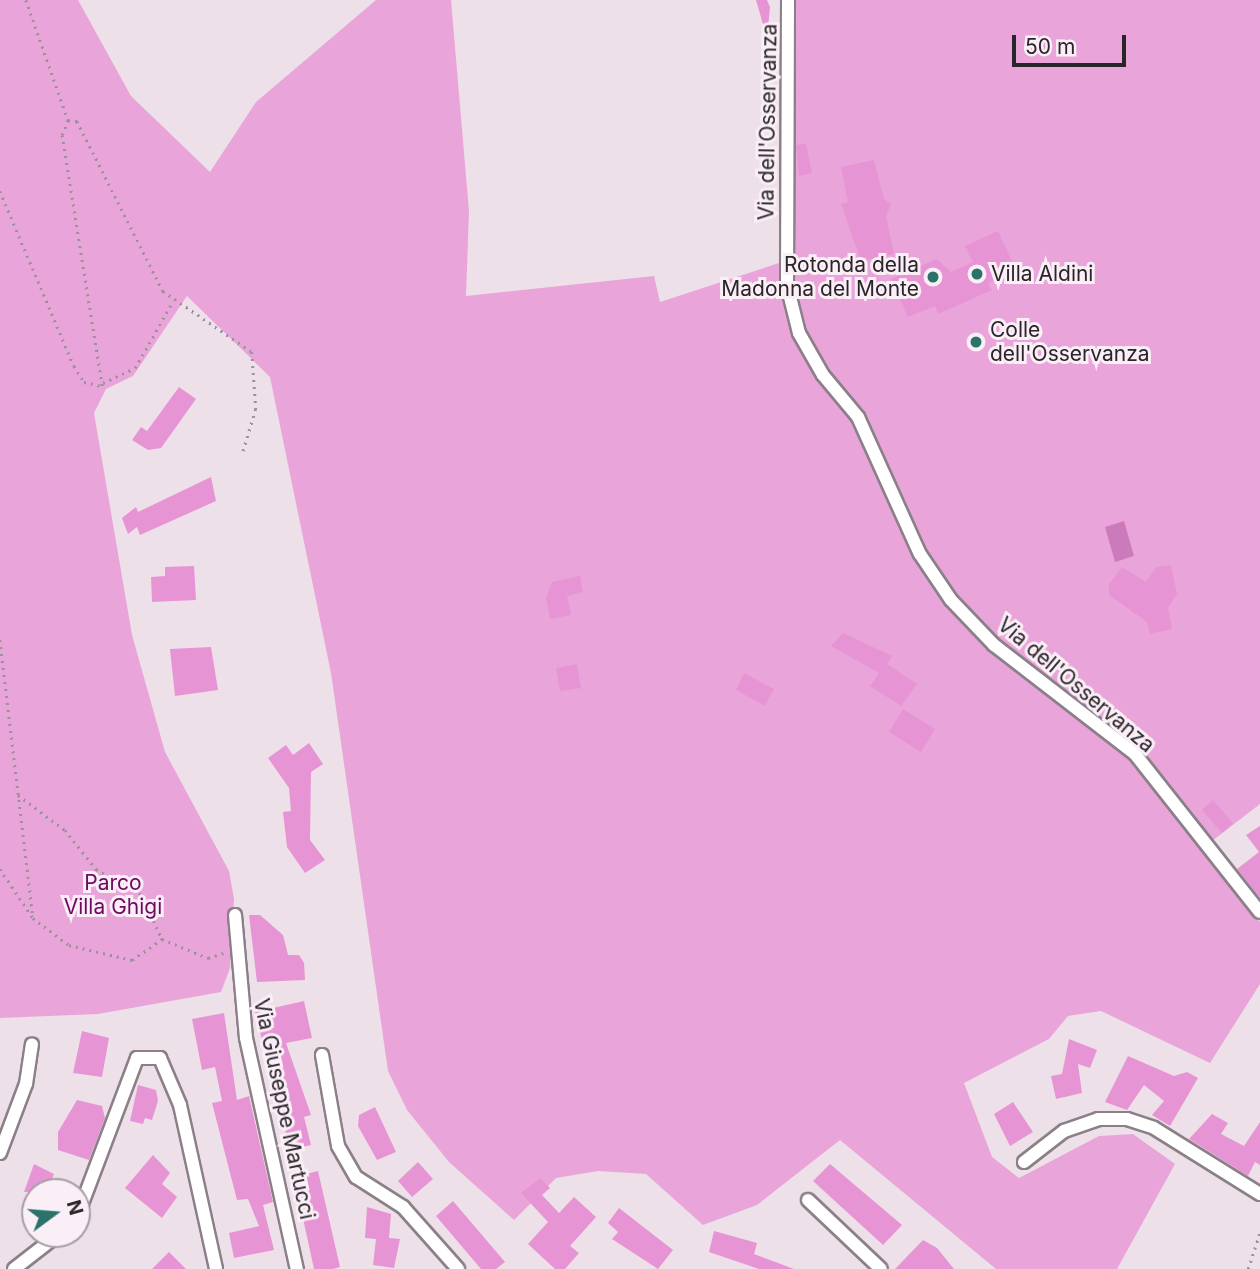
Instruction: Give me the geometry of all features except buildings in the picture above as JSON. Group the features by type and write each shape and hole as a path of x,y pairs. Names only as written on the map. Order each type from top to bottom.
{"street":[{"name":"Via dell'Osservanza","path":"788,0 787,285 799,333 823,375 858,417 920,554 951,600 993,645 1135,754 1260,912"},
{"name":"Via Giuseppe Martucci","path":"235,915 235,948 246,1038 297,1269"},
{"path":"0,1153 26,1084 32,1044"},
{"path":"322,1055 338,1146 356,1177 403,1207 458,1269"},
{"path":"91,1180 137,1058 160,1058 180,1105 216,1269"},
{"path":"1024,1162 1064,1131 1098,1119 1127,1119 1154,1128 1260,1194"},
{"path":"808,1199 881,1269"},
{"path":"14,1269 42,1248"}],"path":[{"path":"26,0 68,120 83,130 173,301 213,320 252,352 256,409 243,452"},
{"path":"68,120 62,135 103,383"},
{"path":"0,191 74,366 91,387 135,368 173,301"},
{"path":"0,640 33,918"},
{"path":"18,795 65,830 96,869 142,895 162,939 208,958 235,948"},
{"path":"0,869 33,918 69,945 115,961 132,960 162,939"},
{"path":"1248,1269 1260,1233"}],"green space":[{"name":"Parco Villa Ghigi","path":"0,0 78,0 131,96 210,172 256,102 376,0 451,0 469,211 466,296 654,276 660,302 785,261 787,0 1260,0 1260,804 1203,848 1260,922 1260,984 1210,1063 1101,1011 1068,1016 1049,1039 964,1083 992,1157 1019,1178 1099,1136 1133,1134 1175,1164 1117,1269 996,1269 840,1140 757,1205 703,1225 646,1174 598,1171 556,1178 514,1220 449,1162 407,1110 388,1071 331,673 270,377 187,296 133,376 106,389 94,413 132,635 165,752 229,871 234,899 230,968 221,992 98,1014 0,1018"}],"shaded area":[{"path":"1124,521 1134,556 1115,562 1105,527"}],"place":[{"name":"Villa Aldini","path":"977,274"},
{"name":"Rotonda della Madonna del Monte","path":"933,277"},
{"name":"Colle dell'Osservanza","path":"976,342"}]}
